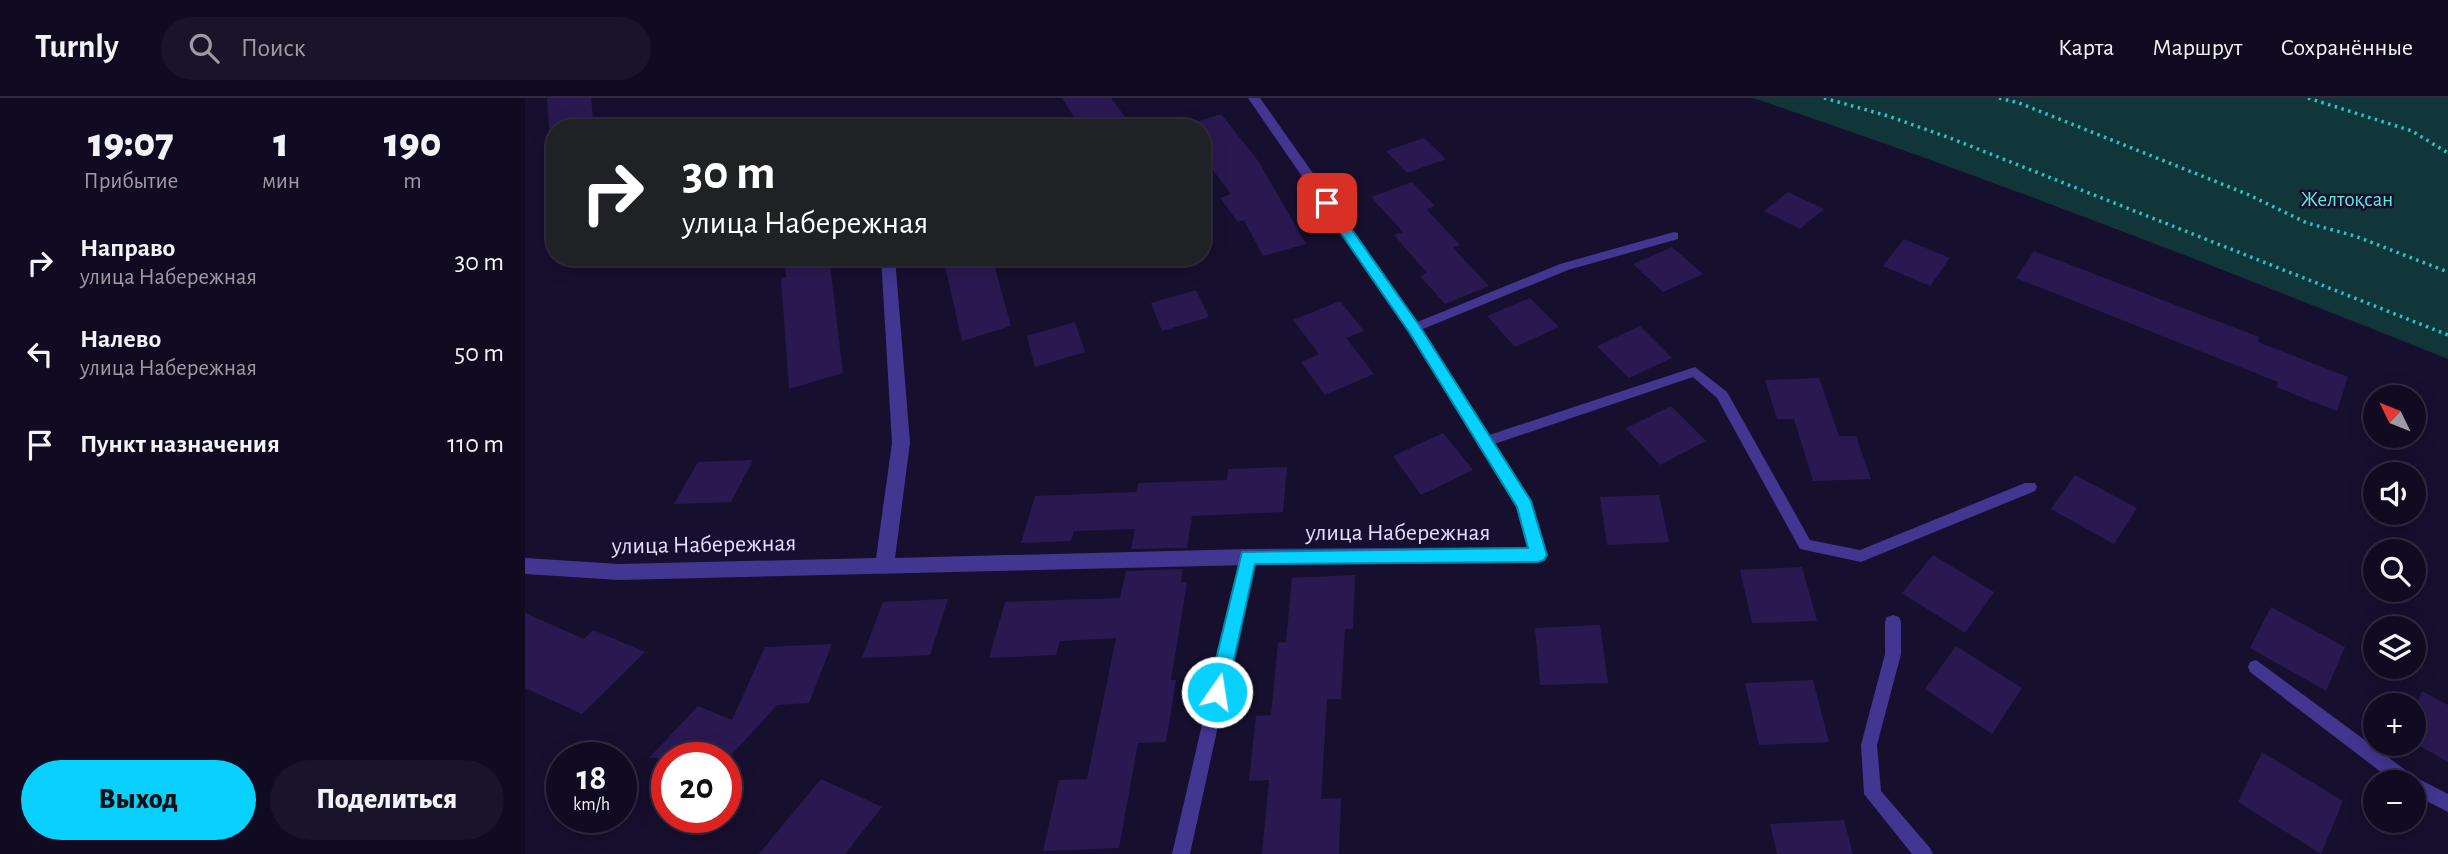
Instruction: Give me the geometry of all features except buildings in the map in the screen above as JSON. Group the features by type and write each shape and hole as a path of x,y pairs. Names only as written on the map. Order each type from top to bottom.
{"street":[{"name":"улица Набережная","path":"525,566 619,572 1248,557 1538,555 1525,506 1414,328 1254,98"},
{"path":"885,564 901,443 889,266"}],"lane":[{"path":"1414,328 1564,267 1674,236"},
{"path":"1485,442 1695,372 1722,394 1805,545 1861,556 2030,487"},
{"path":"1181,854 1248,557"},
{"path":"1893,622 1893,654 1869,745 1873,794 1924,854"},
{"path":"2256,667 2392,770"},
{"path":"2426,792 2448,803"}],"path":[{"path":"1824,98 1858,106 1975,148 2229,252 2448,335"},
{"path":"1999,98 2019,103 2247,194 2307,223 2355,236 2448,272"},
{"path":"2308,98 2411,131 2448,153"}],"green space":[{"name":"Желтоқсан","path":"1753,98 2448,98 2448,359 2102,224"}],"route":[{"path":"1217,692 1248,557 1538,555 1525,506 1414,328 1327,203"}]}
